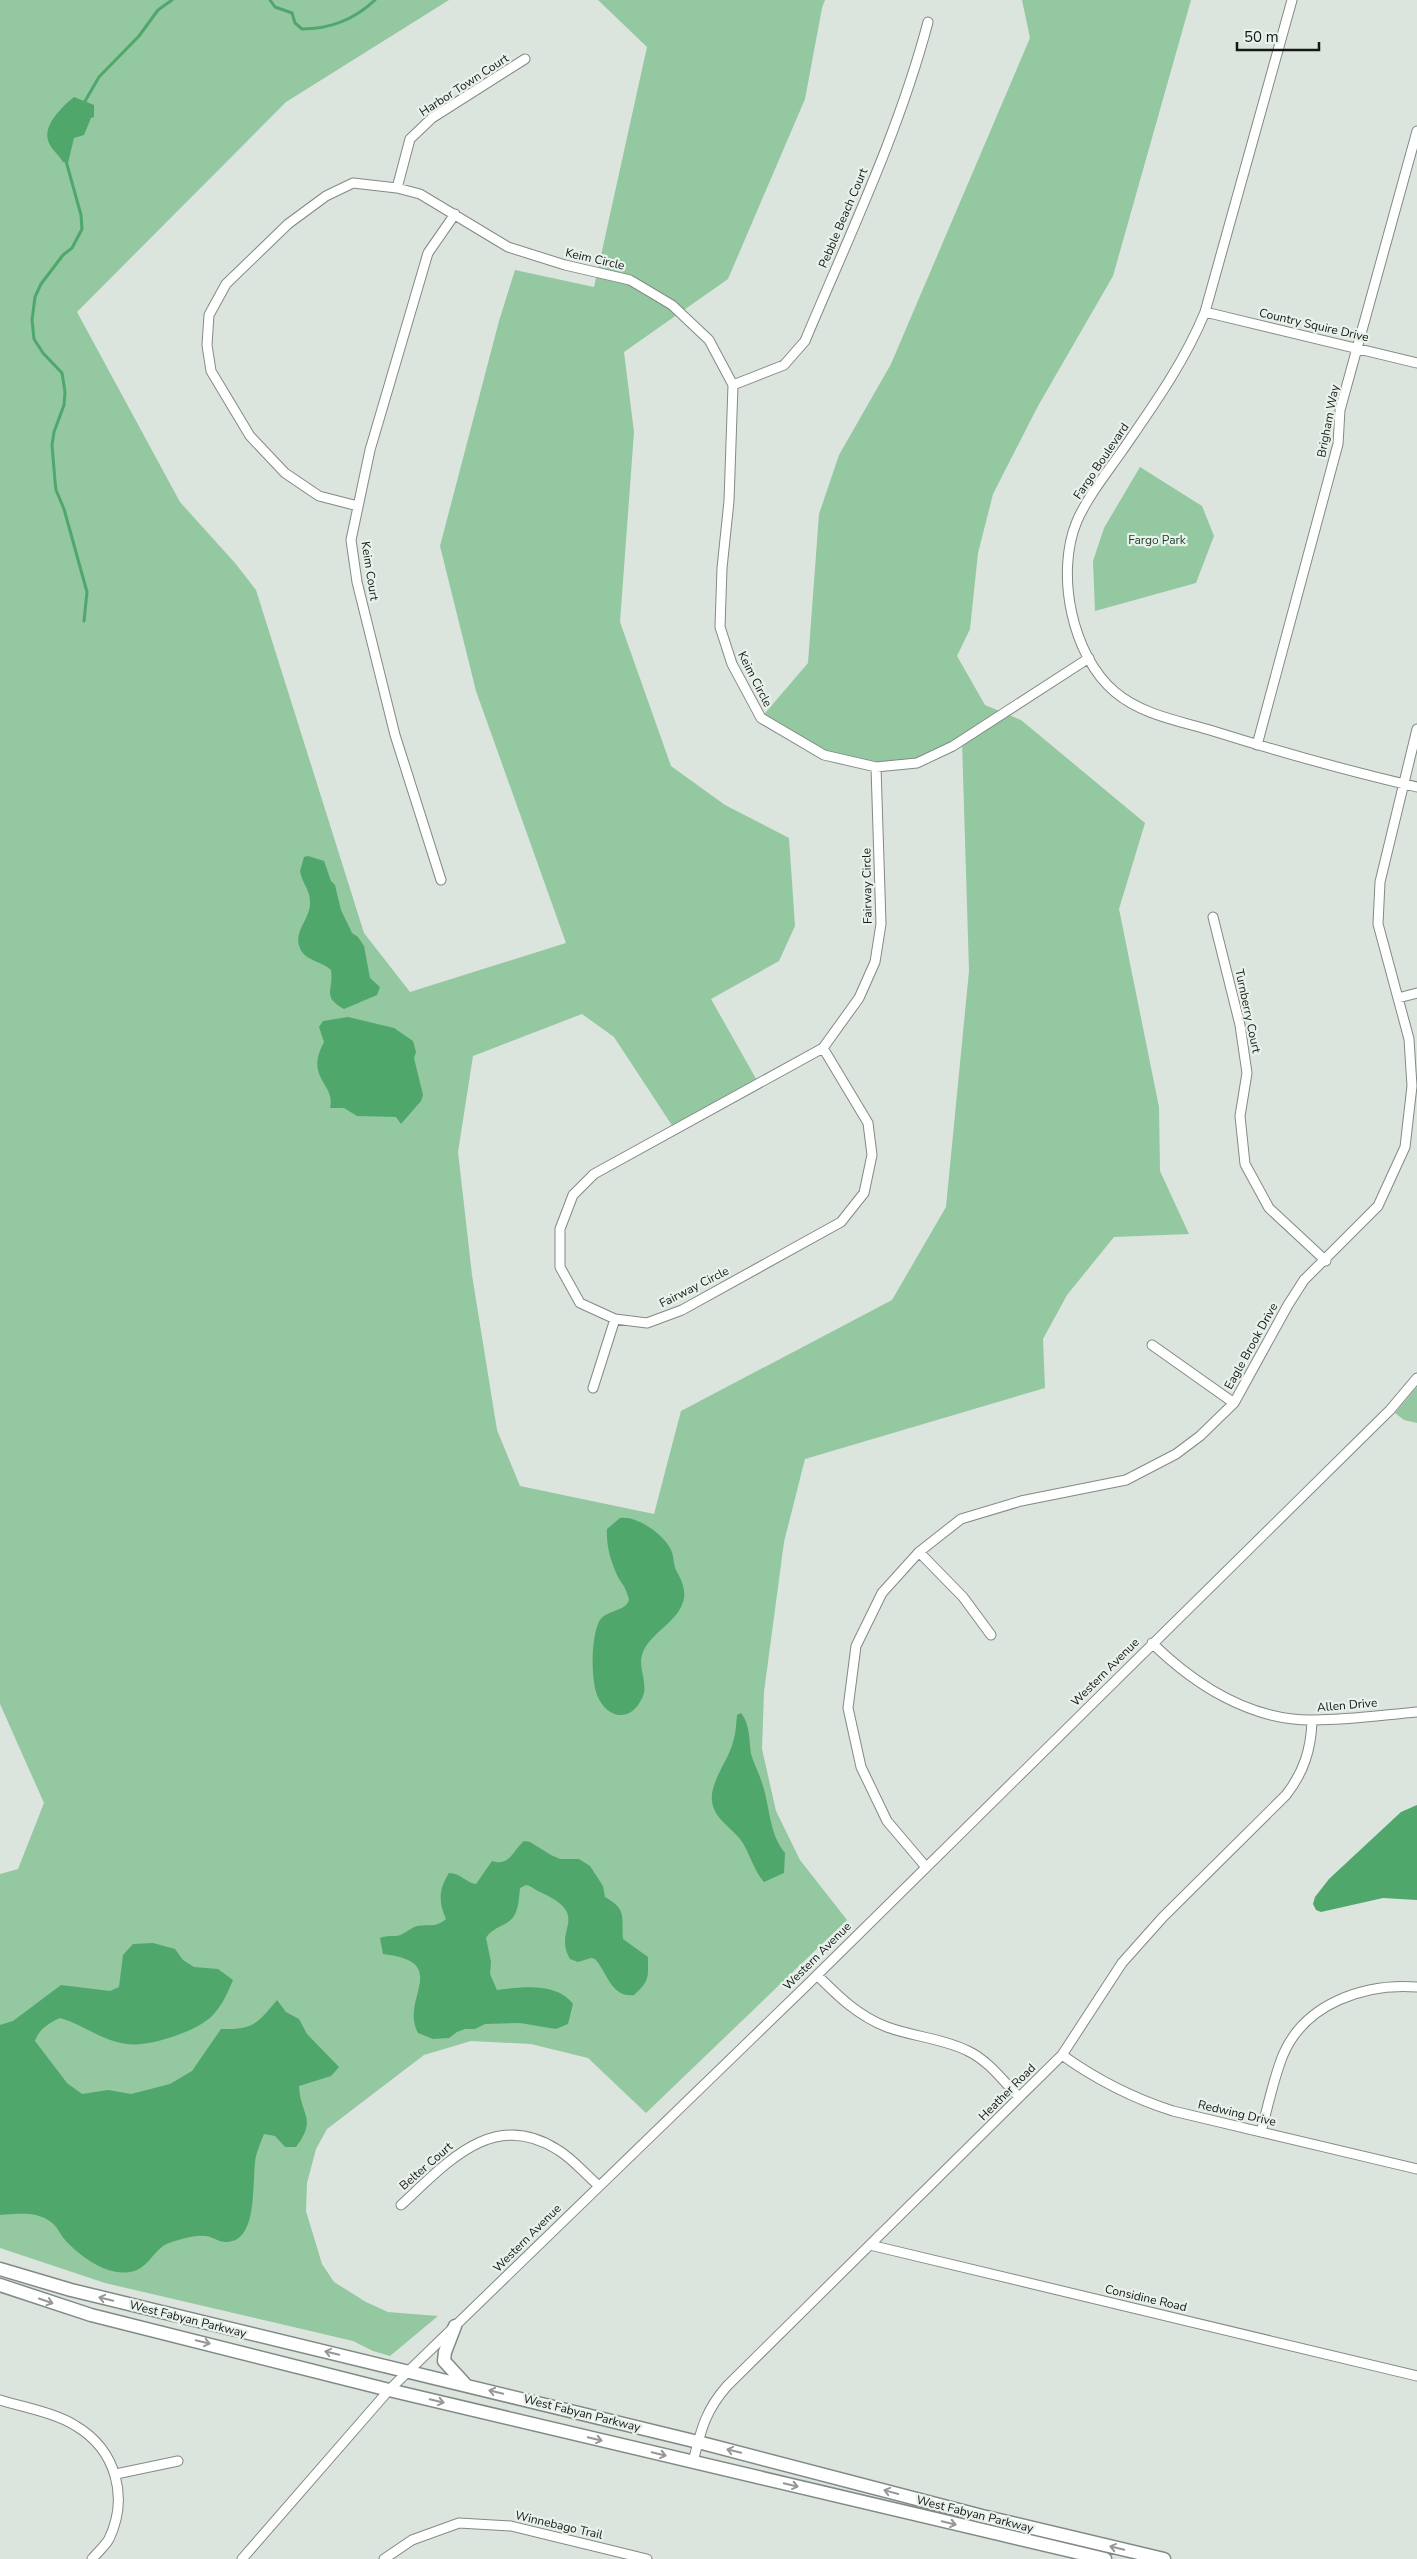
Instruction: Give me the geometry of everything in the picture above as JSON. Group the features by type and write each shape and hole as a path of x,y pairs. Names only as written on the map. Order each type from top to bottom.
{"main road":[{"name":"West Fabyan Parkway","path":"0,2268 71,2290 698,2442 982,2516 1164,2559"},
{"name":"West Fabyan Parkway","path":"0,2285 90,2315 389,2390 1070,2555 1105,2559"},
{"path":"455,2326 445,2352 444,2361 466,2385"}],"street":[{"name":"Fargo Boulevard","path":"1292,0 1205,312 1192,344 1167,386 1088,501 1071,539 1066,577 1070,609 1089,658 1097,672 1116,692 1145,711 1257,745 1417,787"},
{"name":"Pebble Beach Court","path":"732,384 784,365 804,341 893,132 916,67 928,22"},
{"name":"Harbor Town Court","path":"397,188 410,139 432,118 525,59"},
{"name":"Brigham Way","path":"1257,745 1338,444 1340,410 1417,131"},
{"name":"Keim Circle","path":"358,506 319,496 284,472 250,436 210,370 206,345 209,315 226,284 288,224 326,196 354,183 397,188 420,194 508,247 565,266 630,280 672,305 709,340 732,384 729,501 722,568 720,627 732,664 761,718 824,756 876,767 918,763 953,746 1089,658"},
{"name":"Keim Court","path":"441,880 395,735 356,582 352,540 370,450 428,253 455,214"},
{"name":"Country Squire Drive","path":"1205,312 1417,363"},
{"name":"Eagle Brook Drive","path":"926,1867 887,1821 861,1767 848,1708 856,1646 882,1593 919,1552 961,1518 1021,1501 1126,1480 1176,1454 1200,1436 1234,1403 1288,1305 1304,1280 1326,1261 1378,1206 1405,1147 1412,1086 1410,1039 1378,924 1380,882 1402,784 1417,729"},
{"name":"Fairway Circle","path":"823,1048 868,1122 872,1155 864,1193 841,1222 682,1310 647,1323 615,1319 580,1303 560,1267 560,1229 573,1195 594,1174 823,1048 859,998 875,962 881,924 876,767"},
{"name":"Turnberry Court","path":"1213,917 1240,1025 1247,1073 1240,1116 1245,1164 1269,1208 1326,1261"},
{"path":"1398,998 1417,993"},
{"path":"593,1388 615,1319"},
{"path":"1152,1345 1234,1403"},
{"name":"Western Avenue","path":"242,2559 389,2390 598,2185 817,1975 1390,1410 1417,1378"},
{"path":"919,1552 963,1597 991,1635"},
{"name":"Allen Drive","path":"1152,1643 1186,1674 1223,1698 1267,1714 1312,1720 1417,1712"},
{"name":"Heather Road","path":"692,2462 706,2414 713,2402 727,2386 1062,2055 1122,1963 1163,1916 1286,1795 1296,1782 1309,1754 1312,1720"},
{"path":"817,1975 843,2001 863,2016 888,2027 938,2039 970,2052 988,2064 1019,2097"},
{"path":"1261,2132 1271,2091 1284,2054 1306,2022 1339,1999 1362,1991 1396,1986 1417,1988"},
{"name":"Redwing Drive","path":"1062,2055 1114,2088 1142,2101 1261,2132 1417,2169"},
{"name":"Belter Court","path":"401,2204 453,2157 474,2143 506,2134 532,2136 559,2150 598,2185"},
{"name":"Considine Road","path":"870,2245 1417,2376"},
{"path":"0,2400 75,2425 105,2452 116,2474 118,2514 108,2540 92,2559"},
{"path":"116,2474 178,2461"},
{"name":"Winnebago Trail","path":"384,2559 412,2540 459,2523 511,2526 647,2559"}],"green space":[{"path":"0,0 449,0 286,102 77,312 180,502 235,563 256,590 364,933 410,992 566,943 476,691 440,546 499,321 515,270 594,287 647,47 598,0 825,0 805,99 728,279 624,352 634,432 620,622 671,766 725,805 789,838 795,926 779,961 711,999 759,1084 675,1130 614,1037 582,1014 473,1056 458,1152 472,1275 497,1430 520,1486 654,1514 681,1411 892,1300 946,1207 969,971 962,741 917,763 876,767 824,755 761,718 808,663 819,514 839,455 891,364 1030,38 1022,0 1191,0 1113,276 1038,406 993,494 978,553 970,629 957,656 985,705 1021,720 1145,823 1119,909 1159,1107 1160,1171 1189,1234 1114,1237 1067,1295 1043,1339 1045,1388 805,1459 784,1542 764,1692 762,1749 776,1811 800,1860 847,1920 646,2113 588,2058 531,2044 471,2041 424,2055 327,2129 316,2149 307,2183 306,2211 322,2264 334,2282 366,2302 388,2312 438,2316 390,2356 373,2351 353,2341 105,2283 0,2248 0,1874 18,1869 44,1803 0,1704"},
{"name":"Fargo Park","path":"1140,467 1202,506 1214,536 1196,583 1095,611 1093,561 1104,528"},
{"path":"1417,1387 1417,1423 1404,1420 1395,1413"}],"shaded area":[{"path":"74,97 94,105 94,117 91,118 84,135 74,138 68,163 63,162 52,148 47,137 50,123 54,117"},
{"path":"308,856 324,861 331,881 335,885 341,910 352,933 358,937 364,946 370,978 380,987 377,995 344,1009 331,996 331,970 304,955 299,945 299,933 310,904 309,895 300,871 304,857"},
{"path":"348,1017 394,1028 413,1041 416,1052 414,1058 423,1095 421,1101 401,1124 396,1117 357,1116 344,1108 330,1108 329,1092 319,1073 317,1064 324,1042 319,1027 323,1021"},
{"path":"620,1518 627,1518 641,1523 655,1531 666,1542 672,1553 675,1567 684,1589 684,1598 675,1616 650,1641 642,1655 643,1696 633,1711 620,1715 607,1710 597,1695 593,1660 594,1640 601,1619 623,1607 629,1600 614,1567 607,1542 607,1529"},
{"path":"741,1713 748,1727 751,1754 765,1792 773,1829 785,1853 784,1873 764,1882 743,1844 718,1816 712,1804 714,1786 733,1742 737,1715"},
{"path":"1417,1805 1417,1900 1383,1898 1321,1912 1316,1910 1313,1904 1315,1897 1329,1879 1401,1812"},
{"path":"524,1841 530,1842 560,1859 579,1859 590,1866 603,1886 605,1897 620,1910 623,1939 648,1957 648,1974 643,1986 634,1995 626,1995 610,1983 595,1959 591,1958 578,1962 570,1959 565,1939 568,1916 565,1908 556,1900 526,1885 520,1888 518,1906 514,1916 508,1922 492,1931 486,1938 491,1962 490,1974 497,1990 527,1987 548,1989 566,1997 573,2004 568,2024 556,2029 520,2023 485,2024 475,2029 465,2029 457,2032 449,2038 433,2039 418,2033 414,2020 414,2007 420,1984 420,1974 415,1965 404,1958 383,1954 380,1938 398,1936 417,1926 435,1925 442,1922 446,1919 441,1895 443,1884 449,1873 453,1873 476,1884 492,1861 503,1862 507,1860"},
{"path":"153,1943 175,1949 183,1960 194,1967 218,1969 233,1980 227,1994 216,2012 205,2022 184,2033 159,2041 127,2044 109,2040 60,2018 48,2024 39,2033 35,2041 67,2083 82,2094 108,2090 131,2094 170,2084 192,2071 221,2029 248,2027 259,2020 277,2000 286,2012 299,2019 307,2034 339,2067 331,2076 299,2086 307,2123 306,2129 296,2147 285,2147 275,2136 264,2134 256,2156 249,2220 245,2231 238,2239 224,2242 208,2236 201,2236 180,2240 160,2248 147,2263 137,2270 130,2272 112,2271 94,2264 78,2252 65,2240 57,2228 45,2218 27,2214 0,2215 0,2025 13,2021 61,1985 110,1991 119,1987 123,1955 133,1944"}],"waterway":[{"path":"84,103 99,77 139,36 158,10 172,0"},
{"path":"270,0 275,7 292,13 295,23 302,29 312,29 340,22 358,13 375,0"},
{"path":"66,161 81,215 82,229 72,248 63,255 41,284 35,297 32,320 34,339 43,353 62,373 65,392 64,405 54,432 52,445 55,481 56,490 64,509 87,592 84,621"}]}
